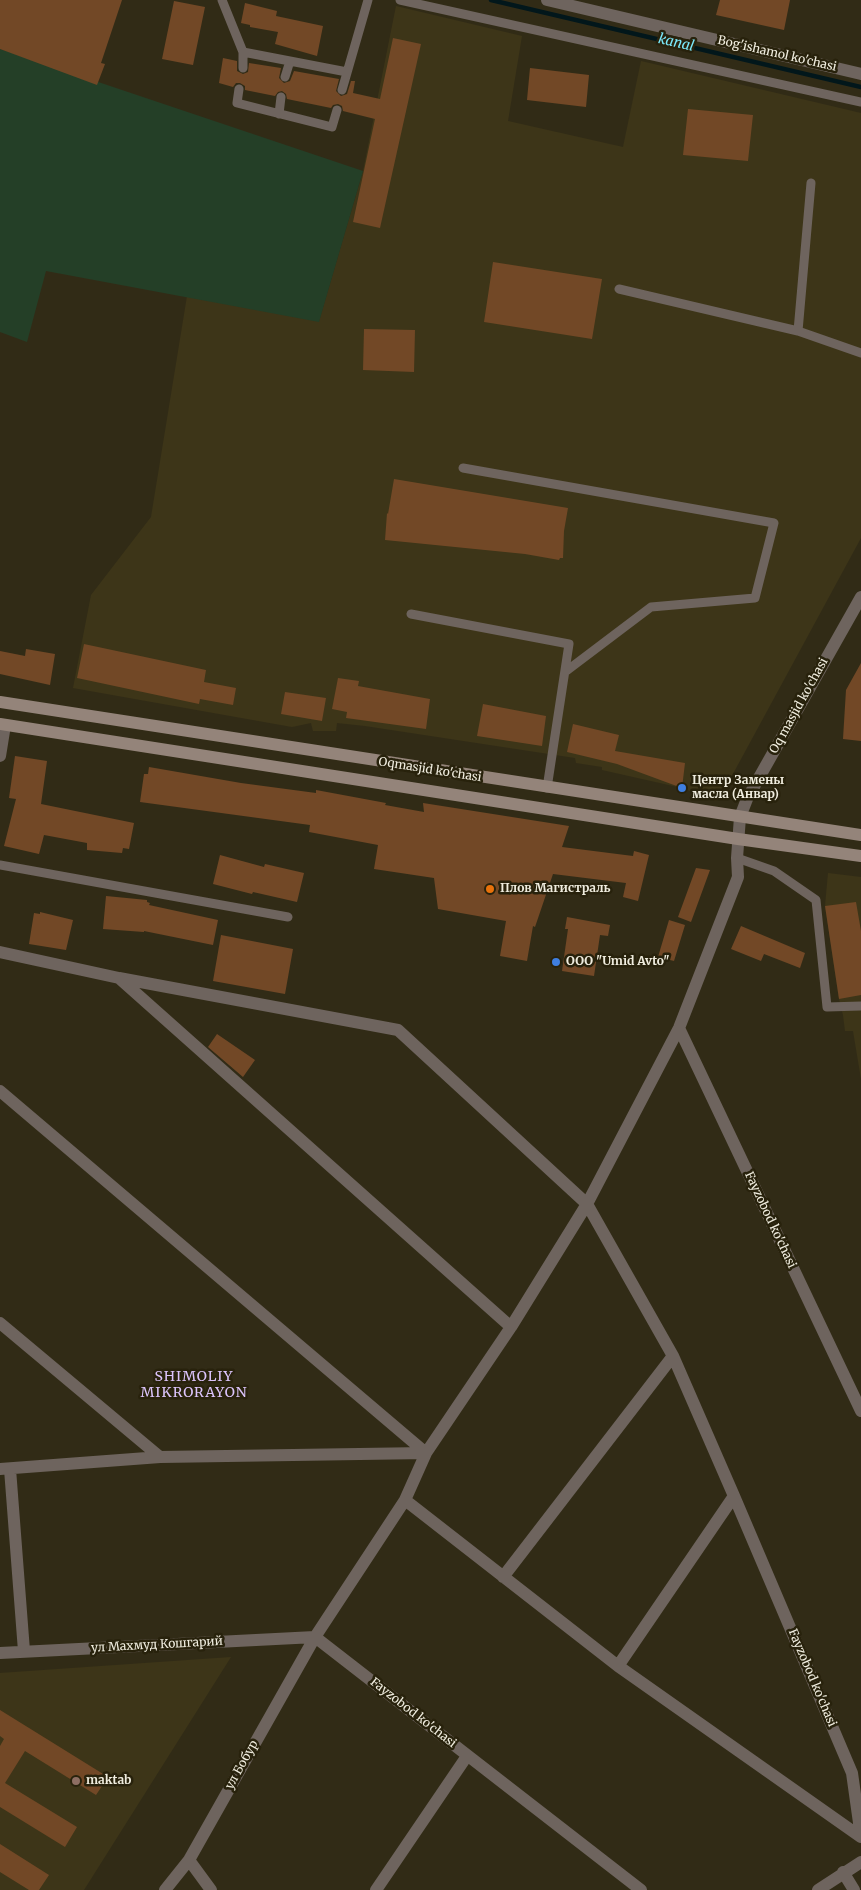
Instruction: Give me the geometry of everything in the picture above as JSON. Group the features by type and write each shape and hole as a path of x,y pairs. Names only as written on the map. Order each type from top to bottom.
{"main road":[{"name":"Oqmasjid ko'chasi","path":"0,702 861,835"},
{"name":"Oqmasjid ko'chasi","path":"2,724 738,839 861,856"}],"street":[{"name":"Bog'ishamol ko'chasi","path":"547,0 861,74"},
{"name":"Oq masjid ko'chasi","path":"740,817 747,799 861,597"},
{"path":"0,756 2,724"},
{"path":"315,1637 405,1500 426,1453 511,1327 587,1204 679,1028 738,877 737,858 740,817"},
{"name":"Fayzobod ko'chasi","path":"0,952 119,978 398,1030 587,1204 673,1356 734,1496 852,1773 861,1837"},
{"path":"119,978 511,1327"},
{"name":"Fayzobod ko'chasi","path":"679,1028 861,1412"},
{"path":"0,1090 426,1453"},
{"path":"0,1323 160,1457"},
{"path":"503,1577 673,1356"},
{"path":"24,1651 5,1469 160,1457 426,1453"},
{"path":"618,1666 734,1496"},
{"name":"Fayzobod ko'chasi","path":"405,1500 618,1666 861,1837"},
{"name":"Fayzobod ko'chasi","path":"315,1637 640,1890"},
{"name":"ул Махмуд Кошгарий","path":"0,1653 315,1637"},
{"name":"ул Бобур","path":"165,1890 189,1860 315,1637"},
{"path":"376,1890 467,1756"},
{"path":"189,1860 212,1890"},
{"path":"818,1890 861,1862"},
{"path":"843,1872 854,1890"}],"lane":[{"path":"222,0 243,52 243,68"},
{"path":"342,90 368,0"},
{"path":"400,0 861,102"},
{"path":"243,52 347,72"},
{"path":"285,77 290,62"},
{"path":"239,89 236,103 332,127 337,110"},
{"path":"278,114 281,97"},
{"path":"798,330 811,183"},
{"path":"619,289 798,330 861,353"},
{"path":"463,468 774,523 755,598 651,606 565,672"},
{"path":"410,614 570,644 547,788"},
{"path":"737,858 774,871 816,900 827,1007 861,1006"},
{"path":"0,866 288,916"}],"shaded area":[{"path":"396,6 522,36 508,121 623,147 641,61 861,113 861,538 728,783 716,801 682,788 602,770 602,767 576,763 575,758 337,723 336,731 313,731 311,723 292,727 73,688 91,595 151,517 187,296 319,321 363,171"},
{"path":"828,873 861,877 861,1079 853,1031 845,1031 839,999 825,906"},
{"name":"maktab","path":"231,1657 84,1890 0,1890 0,1673"}],"green space":[{"path":"0,49 363,171 319,322 46,271 27,342 0,332"}],"building":[{"path":"0,0 122,0 101,63 105,64 97,85 0,49"},
{"path":"720,0 790,0 784,30 716,15"},
{"path":"174,1 205,7 193,65 162,59"},
{"path":"245,3 277,11 276,16 323,26 317,56 275,44 278,32 250,27 250,25 241,23"},
{"path":"393,38 421,44 380,228 353,222 375,119 343,111 342,106 338,104 333,105 331,108 287,99 286,94 282,91 278,92 275,96 245,90 245,86 240,83 236,83 233,87 219,83 223,58 237,61 237,71 243,74 248,72 249,63 281,68 279,78 284,83 290,81 294,71 339,79 336,91 341,96 347,94 351,81 355,81 353,93 380,99"},
{"path":"530,68 589,75 586,107 527,100"},
{"path":"688,109 753,115 748,161 683,155"},
{"path":"493,262 602,279 592,339 484,322"},
{"path":"364,329 415,330 414,372 363,370"},
{"path":"394,479 568,508 564,531 563,558 559,560 525,554 385,540 387,513"},
{"path":"84,644 206,670 204,682 236,688 233,705 200,699 199,704 77,678"},
{"path":"26,649 55,654 50,685 0,674 0,651 25,656"},
{"path":"861,663 861,741 843,739 846,690"},
{"path":"338,678 359,681 358,686 430,699 426,729 346,718 347,712 332,709"},
{"path":"285,692 326,698 322,721 281,714"},
{"path":"483,704 546,716 542,746 477,736"},
{"path":"573,724 619,735 615,751 685,763 682,788 617,764 567,752"},
{"path":"15,756 47,761 41,804 134,823 129,849 123,848 122,853 87,850 87,843 44,835 39,854 4,846 16,799 9,798"},
{"path":"149,767 241,783 316,793 316,790 424,812 423,803 569,826 562,847 633,856 634,851 649,855 638,901 623,897 626,883 553,874 535,927 533,926 527,961 500,956 506,921 438,909 434,878 374,869 378,845 309,832 310,825 140,802 144,774 148,774"},
{"path":"220,855 264,867 265,864 304,873 297,902 253,892 252,894 213,884"},
{"path":"696,868 710,870 691,922 678,917"},
{"path":"106,896 147,900 150,903 149,905 218,920 213,945 144,931 103,929"},
{"path":"856,902 861,931 861,995 839,999 825,906"},
{"path":"40,912 73,920 66,950 29,944 34,913 40,914"},
{"path":"567,917 610,925 608,936 600,935 594,976 562,971 568,929 565,929"},
{"path":"669,920 685,925 674,961 658,957"},
{"path":"741,926 805,953 800,968 764,954 761,961 731,949"},
{"path":"221,935 293,949 285,994 213,981"},
{"path":"217,1034 255,1060 243,1077 208,1047"},
{"path":"0,1710 108,1777 96,1795 25,1751 5,1783 77,1827 65,1847 0,1807 0,1746 4,1739 0,1736"},
{"path":"0,1844 49,1875 39,1890 29,1890 0,1872"}],"waterway":[{"name":"kanal","path":"491,0 861,87"}],"place":[{"name":"Центр Замены масла (Анвар)","path":"682,788"},
{"name":"Плов Магистраль","path":"490,889"},
{"name":"ООО \"Umid Avto\"","path":"556,962"},
{"name":"maktab","path":"76,1781"}],"district":[{"name":"SHIMOLIY MIKRORAYON","path":"194,1385"}]}
